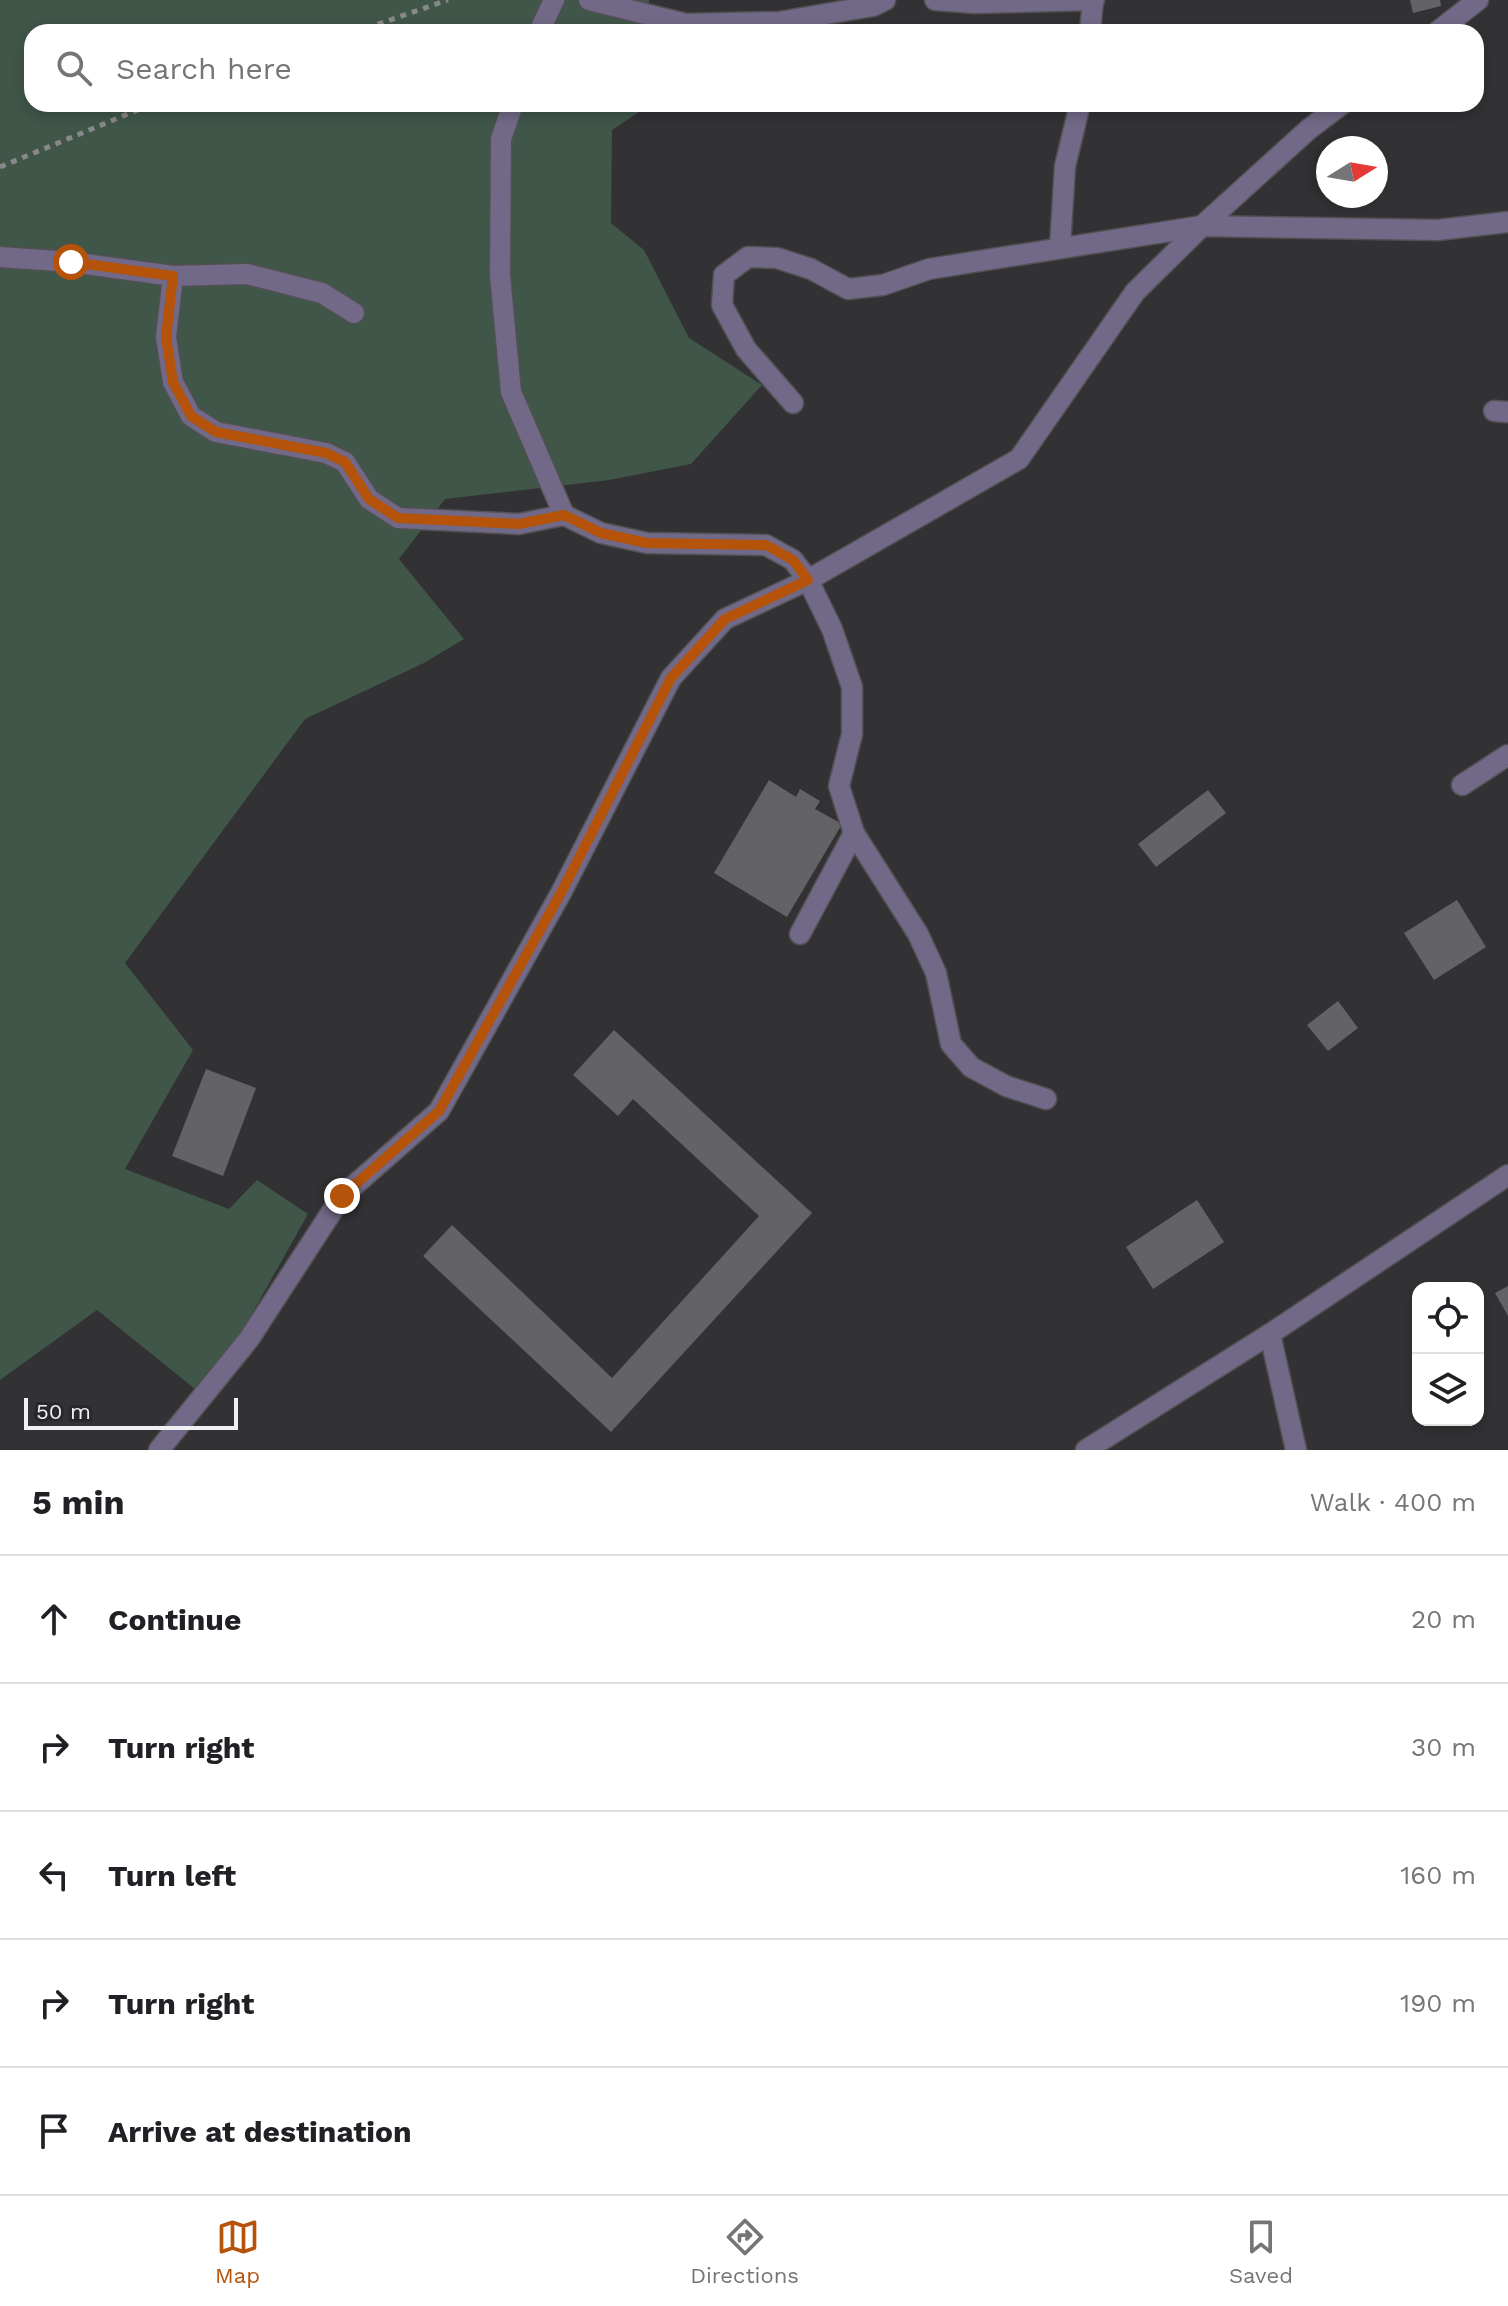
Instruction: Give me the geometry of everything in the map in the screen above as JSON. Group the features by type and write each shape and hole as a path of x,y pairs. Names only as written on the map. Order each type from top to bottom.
{"street":[{"path":"543,24 554,0"},
{"path":"589,0 686,24 779,22 873,6 885,0"},
{"path":"935,0 975,3 1094,0 1091,24"},
{"path":"1447,24 1478,0"},
{"path":"510,112 501,139 500,275 511,392 564,515"},
{"path":"1060,247 1065,166 1078,112"},
{"path":"159,1450 249,1339 342,1196 439,1111 562,891 671,678 725,619 808,580 1019,459 1135,292 1202,226 1333,112"},
{"path":"793,403 746,349 722,305 724,275 748,257 788,262 848,289 883,285 929,269 1202,226 1438,230 1508,222"},
{"path":"0,257 71,262 173,276 247,274 322,293 354,313"},
{"path":"173,276 166,337 173,382 191,416 216,432 326,453 345,462 369,499 398,518 519,524 564,515 601,533 647,543 766,545 793,560 808,580 832,629 852,687 852,734 839,786 854,833 918,934 936,973 951,1044 971,1067 1006,1086 1046,1099"},
{"path":"1462,785 1508,755"},
{"path":"800,934 854,833"},
{"path":"1086,1450 1270,1334 1508,1175"},
{"path":"1270,1334 1296,1450"}],"path":[{"path":"378,24 448,0"},
{"path":"0,167 133,112"}],"green space":[{"path":"0,0 649,0 650,24 24,24 24,112 639,112 612,130 611,223 644,250 689,338 762,385 691,464 609,480 445,499 399,559 464,639 424,663 305,719 125,963 193,1050 125,1169 229,1209 257,1180 308,1214 205,1397 97,1310 0,1380"}],"building":[{"path":"1410,0 1440,0 1441,6 1413,13"},
{"path":"769,780 796,797 800,789 820,801 815,809 842,824 787,917 714,873"},
{"path":"1208,790 1226,813 1156,867 1138,844"},
{"path":"1457,900 1486,947 1434,980 1404,933"},
{"path":"1338,1001 1358,1028 1328,1051 1307,1025"},
{"path":"614,1030 812,1213 611,1432 423,1256 452,1225 612,1378 759,1216 633,1099 618,1116 573,1075"},
{"path":"206,1069 256,1088 223,1176 172,1156"},
{"path":"1197,1200 1224,1242 1153,1289 1126,1247"},
{"path":"1508,1286 1508,1316 1495,1293"}],"route":[{"path":"71,262 173,276 166,337 173,382 191,416 216,432 326,453 345,462 369,499 398,518 448,523 519,524 564,515 601,533 647,543 766,545 793,560 808,580 725,619 671,678 562,891 439,1111 342,1196"}]}
